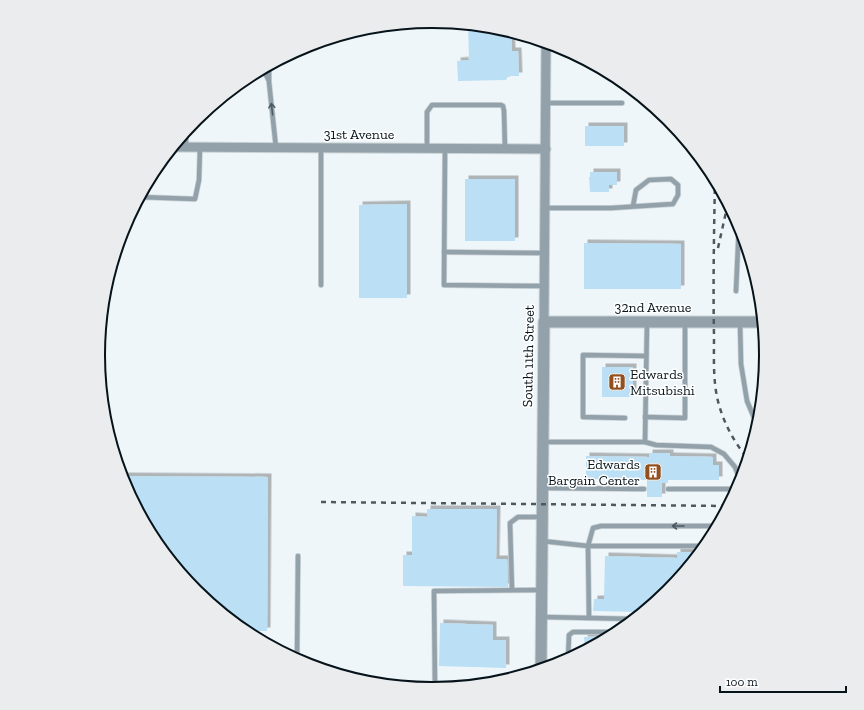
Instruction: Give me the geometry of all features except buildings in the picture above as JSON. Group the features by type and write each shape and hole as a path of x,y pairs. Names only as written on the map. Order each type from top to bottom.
{"street":[{"name":"South 11th Street","path":"541,663 546,49"},
{"name":"31st Avenue","path":"180,147 546,149"},
{"name":"32nd Avenue","path":"544,322 757,322"}],"lane":[{"path":"269,72 276,148"},
{"path":"266,74 269,82"},
{"path":"546,103 622,103"},
{"path":"427,148 427,112 432,105 501,105 503,106 504,111 505,149"},
{"path":"186,139 186,147"},
{"path":"146,197 195,199 199,180 200,147"},
{"path":"321,148 321,285"},
{"path":"444,148 444,285 544,286"},
{"path":"545,208 611,208 673,204 678,195 678,185 671,179 649,180 636,190 633,206"},
{"path":"736,291 738,241"},
{"path":"444,252 544,253"},
{"path":"645,442 647,322"},
{"path":"645,417 685,418 685,322"},
{"path":"740,322 741,364 747,401 753,416"},
{"path":"625,418 583,417 583,355 646,356"},
{"path":"543,442 645,442 656,445 711,447 724,454 735,467 737,472"},
{"path":"542,488 644,489"},
{"path":"668,489 730,489"},
{"path":"512,590 510,523 518,517 542,517"},
{"path":"589,618 588,546 593,528 601,526 711,526"},
{"path":"542,541 588,546 697,546"},
{"path":"297,653 298,556"},
{"path":"435,682 434,590 542,590"},
{"path":"542,617 626,618"},
{"path":"568,652 569,635 573,632 605,632"}],"railway":[{"path":"715,192 715,382 719,406 725,422 733,438 744,453"},
{"path":"718,248 726,212"},
{"path":"321,502 722,506"}],"place":[{"name":"Edwards Mitsubishi","path":"617,382"},
{"name":"Edwards Bargain Center","path":"653,472"}]}
